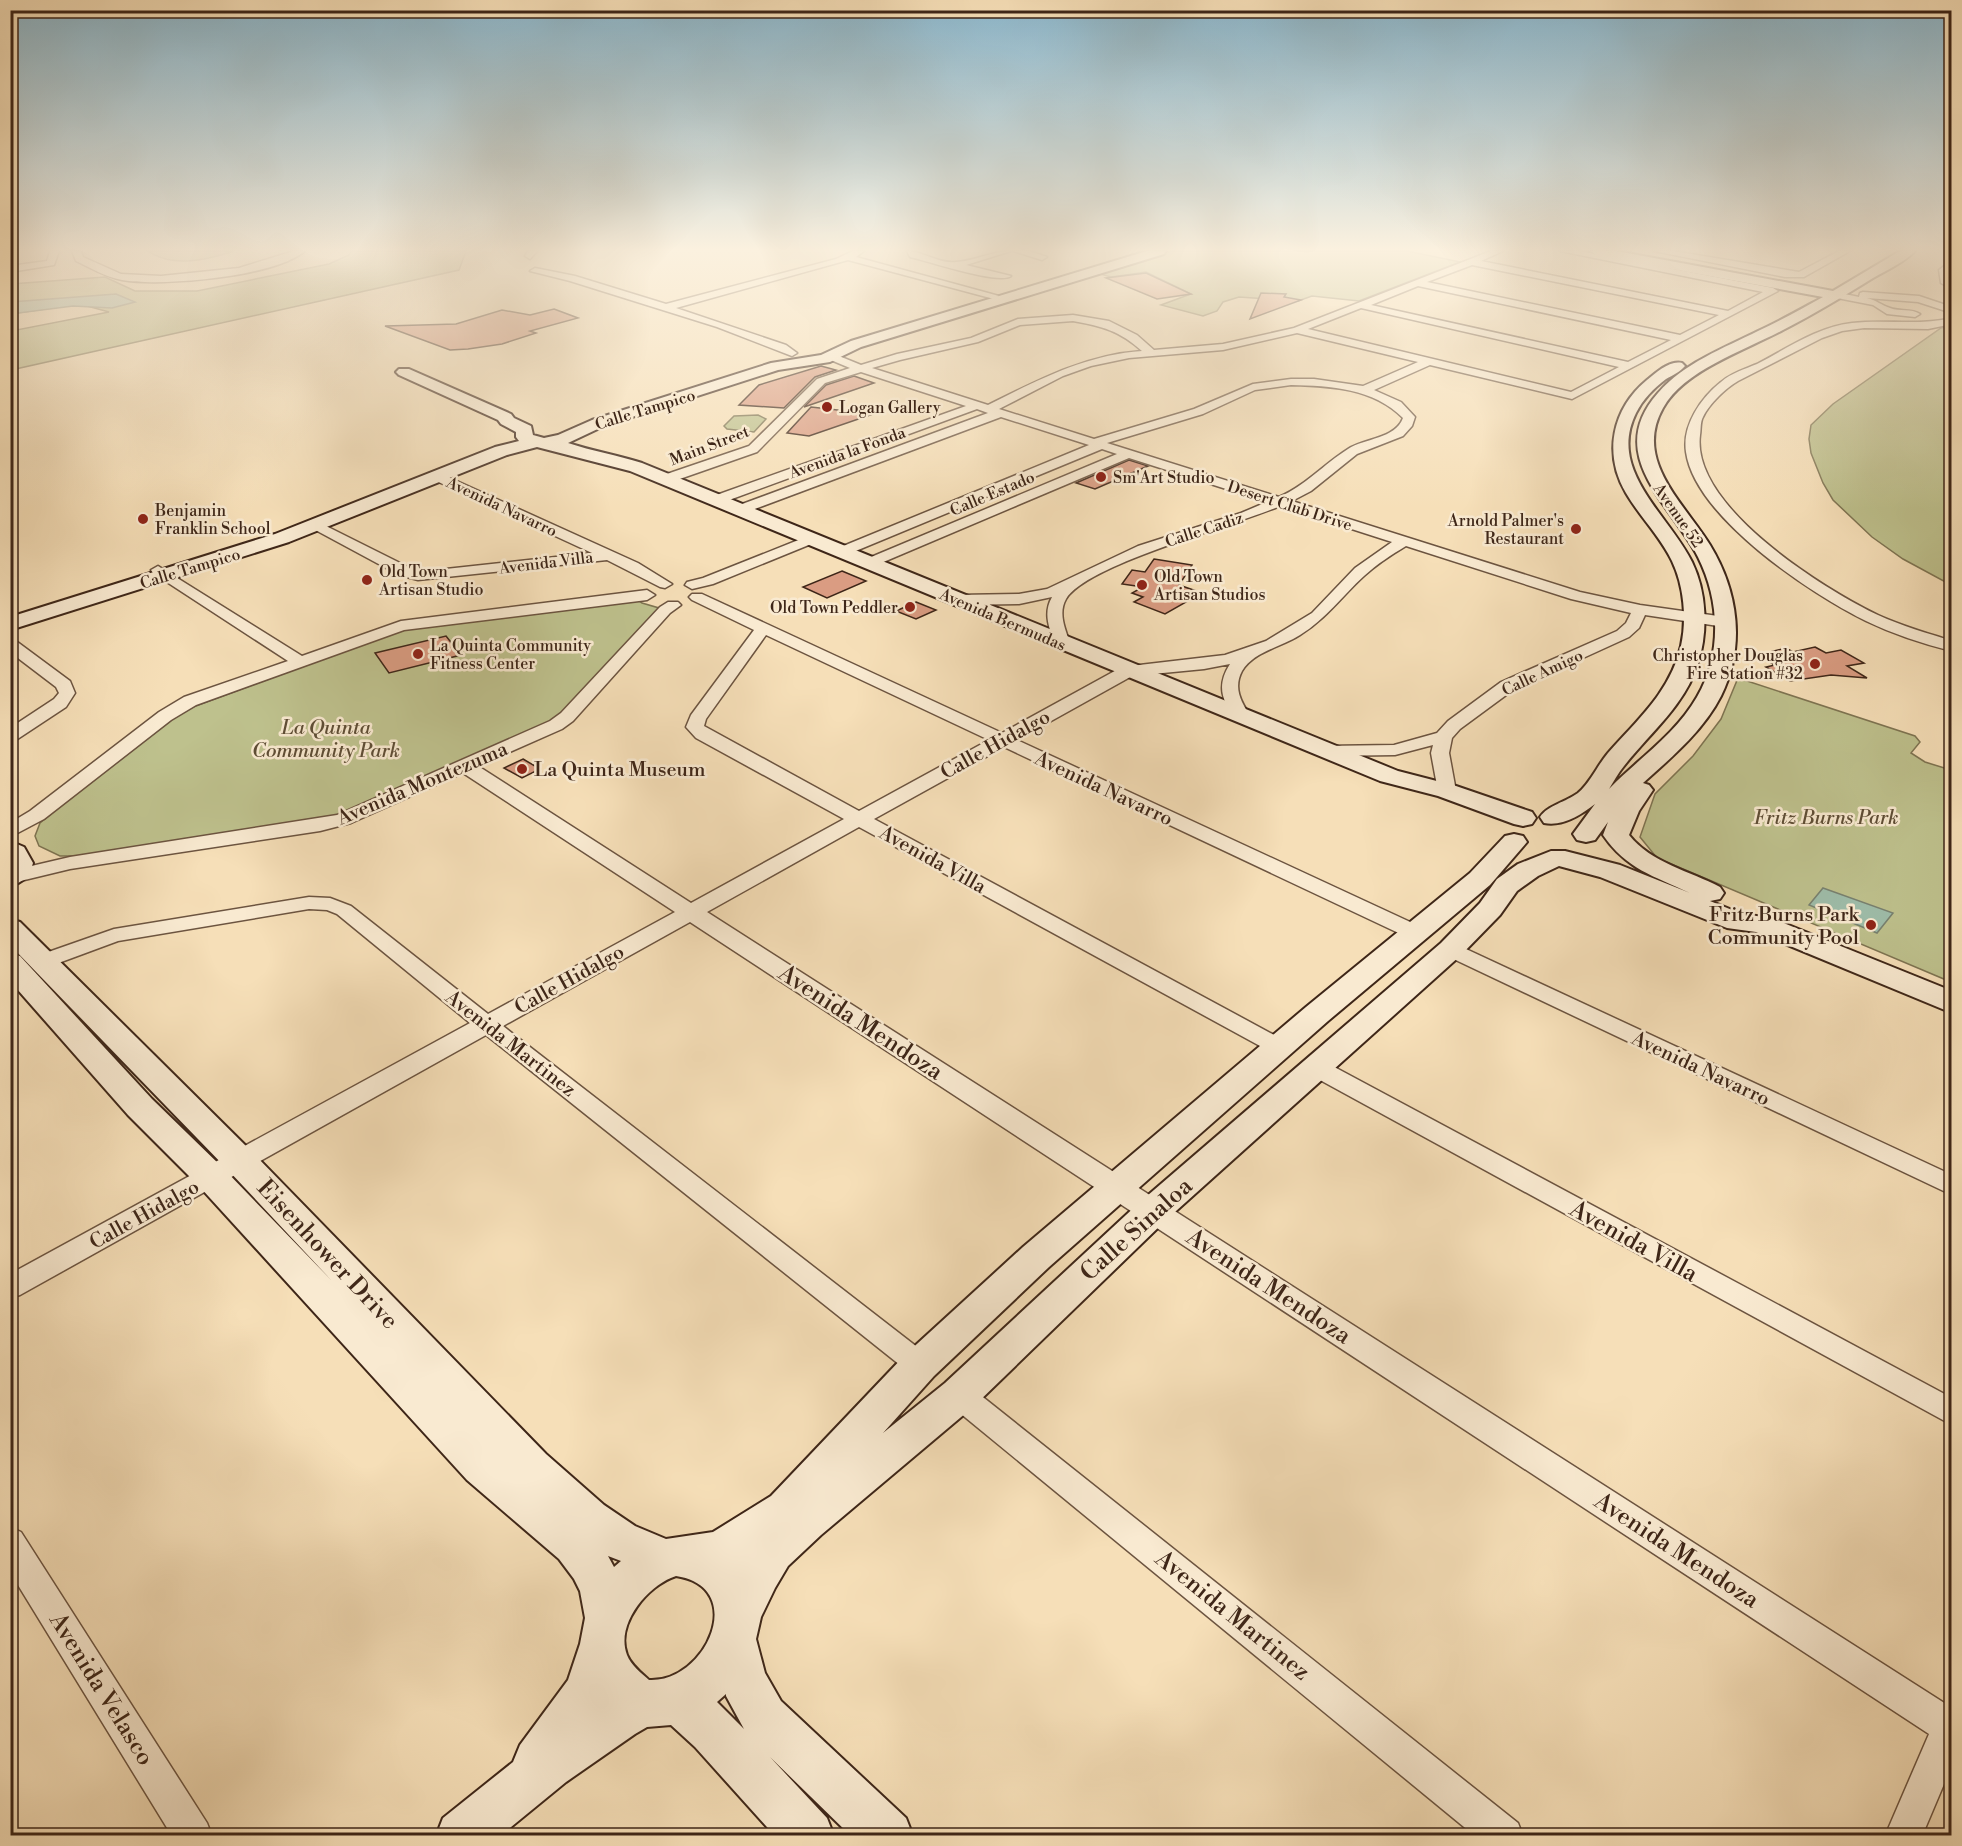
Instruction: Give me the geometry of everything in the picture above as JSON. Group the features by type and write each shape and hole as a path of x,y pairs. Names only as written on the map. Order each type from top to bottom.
{"main road":[{"name":"Calle Tampico","path":"820,356 839,345 864,337"},
{"name":"Calle Tampico","path":"10,615 315,526 538,435 569,436 598,423 776,366 820,356 880,337"},
{"name":"Avenue 52","path":"1553,818 1575,807 1593,793 1614,762 1655,720 1673,694 1688,663 1694,629 1687,574 1672,544 1630,482 1622,458 1620,436 1631,404 1657,378 1725,337"},
{"name":"Avenue 52","path":"1588,839 1614,798 1655,762 1706,707 1719,675 1726,636 1720,584 1708,556 1666,499 1651,473 1646,452 1646,429 1654,409 1666,392 1684,378 1758,337"},
{"name":"Calle Tampico","path":"10,624 163,572 538,435 588,422 770,364 793,351"},
{"name":"Desert Club Drive","path":"793,351 795,359 820,356"},
{"name":"Avenida Bermudas","path":"404,372 505,417 507,422 525,430 599,459 616,460 666,479 1389,777 1447,791 1516,831"},
{"name":"Avenida Bermudas","path":"569,436 614,456 616,460"},
{"path":"1655,762 1656,771 1629,805 1616,835 1627,849 1643,862 1695,884 1720,899"},
{"name":"Avenida Bermudas","path":"1389,777 1395,786 1516,831"},
{"path":"517,1787 555,1739 587,1693 605,1633 623,1589 636,1576 675,1558 722,1550 786,1510 920,1365 1115,1187 1414,932 1480,879 1516,831 1553,818 1572,824 1588,839 1632,866 1749,910 1761,924"},
{"path":"1516,831 1530,852 1610,871 1737,922 1761,924 1952,1003"},
{"name":"Calle Sinaloa","path":"736,1628 759,1573 773,1552 806,1521 959,1395 1153,1211 1451,949 1490,909 1507,885 1528,870 1558,859 1583,854 1588,839"},
{"path":"10,849 19,855 21,861 19,869 11,878"},
{"name":"Eisenhower Drive","path":"10,928 45,961 482,1467 574,1545 591,1565 602,1589 605,1633"},
{"name":"Eisenhower Drive","path":"10,962 140,1107 226,1169 531,1467 589,1519 620,1540 675,1558"},
{"path":"675,1558 711,1566 724,1581 736,1628 743,1680 764,1718 888,1836"},
{"path":"461,1836 517,1787 613,1720 697,1688 726,1658 736,1628"},
{"path":"605,1633 605,1665 614,1680 660,1701 712,1731 809,1836"}],"street":[{"name":"Desert Club Drive","path":"754,337 793,351"},
{"name":"Main Street","path":"666,479 753,449 815,386 859,368 982,337"},
{"name":"Main Street","path":"1131,337 1150,352"},
{"name":"Avenida la Fonda","path":"739,510 988,410 1074,368 1113,357 1223,347 1266,337"},
{"path":"1328,337 1572,396 1686,337"},
{"path":"1502,337 1630,366"},
{"path":"1673,337 1682,339"},
{"path":"1818,337 1726,384 1710,397 1698,414 1692,430 1690,450 1713,498 1743,530 1779,561 1825,592 1873,618 1952,646"},
{"name":"Desert Club Drive","path":"820,356 1576,596 1640,610 1725,622"},
{"path":"1364,390 1430,361"},
{"name":"Calle Estado","path":"841,552 1098,444 1203,410 1243,390 1257,386 1320,384 1364,390"},
{"name":"Calle Cadiz","path":"958,600 1034,597 1069,585 1143,549 1232,521 1306,488 1353,451 1399,433 1406,426 1408,417 1403,409 1382,396 1364,390"},
{"name":"Avenida la Fonda","path":"716,500 988,410"},
{"name":"Calle Estado","path":"869,563 1128,454"},
{"name":"Avenida Navarro","path":"437,476 609,555 665,584"},
{"name":"Avenida Villa","path":"315,526 404,572 418,576 609,555"},
{"path":"647,595 654,603 673,605 683,603 708,581 811,539"},
{"path":"1128,671 1217,663 1245,656 1299,628 1318,615 1363,570 1403,542"},
{"path":"163,572 299,661"},
{"path":"10,831 37,815 165,716 190,702 382,631 420,622 647,595 656,587 665,584 695,591"},
{"path":"1062,643 1054,620 1054,610 1060,595 1069,585"},
{"name":"Avenida Navarro","path":"695,591 764,627 1002,740 1414,932"},
{"name":"Avenida Montezuma","path":"11,878 78,861 320,825 370,809 567,717 665,610 673,605"},
{"name":"Calle Amigo","path":"1325,751 1395,750 1443,737 1454,725 1507,686 1623,634 1633,626 1640,610"},
{"name":"Avenida Villa","path":"764,627 697,719 695,727 702,734 1279,1047"},
{"path":"10,644 64,685 67,693 60,703 10,736"},
{"path":"1242,717 1231,702 1228,690 1234,669 1245,656"},
{"name":"Calle Hidalgo","path":"10,1287 1128,671"},
{"path":"1443,737 1440,753 1447,791"},
{"name":"Avenida Mendoza","path":"465,766 1951,1726"},
{"name":"Avenida Martinez","path":"45,961 114,935 309,903 330,904 344,910 920,1365"},
{"name":"Avenida Navarro","path":"1451,949 1952,1186"},
{"name":"Avenida Villa","path":"1317,1068 1952,1413"},
{"name":"Avenida Martinez","path":"959,1395 1506,1836"},
{"name":"Avenida Velasco","path":"10,1542 194,1836"},
{"path":"1902,1836 1951,1726"}],"green space":[{"path":"11,337 158,337 11,370"},
{"path":"1928,337 1952,337 1951,585 1903,559 1872,537 1833,500 1823,483 1811,453 1809,439 1811,425 1833,404"},
{"path":"758,415 766,419 754,432 727,429 724,426 734,416"},
{"name":"La Quinta Community Park","path":"635,598 642,603 659,608 556,720 355,809 334,816 82,856 60,856 39,846 35,836 40,823 174,718 193,707 407,629"},
{"name":"Fritz Burns Park","path":"1738,678 1915,736 1920,742 1911,753 1925,762 1951,770 1951,982 1657,858 1640,837 1655,794 1693,756 1721,719"}],"shaded area":[{"path":"1823,888 1893,913 1877,933 1809,905"}],"building":[{"path":"415,337 523,337 502,344 450,350"},
{"path":"821,366 836,370 815,377 784,408 739,405 759,385"},
{"path":"854,376 874,383 804,407 826,385"},
{"path":"811,407 873,414 809,436 787,433"},
{"name":"Sm'Art Studio","path":"1129,460 1148,466 1095,489 1076,483"},
{"name":"Old Town Artisan Studios","path":"1154,559 1192,565 1179,585 1202,593 1165,614 1134,602 1143,597 1132,593 1143,587 1122,584 1132,570 1145,572"},
{"path":"842,571 866,581 827,598 803,587"},
{"path":"916,602 936,610 916,619 896,611"},
{"name":"La Quinta Community Fitness Center","path":"446,636 461,655 389,673 375,653"},
{"name":"Christopher Douglas Fire Station #32","path":"1815,647 1826,653 1841,650 1864,663 1847,666 1867,678 1831,675 1790,681 1766,667 1775,665 1757,655 1786,648 1793,652"},
{"name":"La Quinta Museum","path":"523,759 540,769 522,778 504,768"}],"place":[{"name":"Logan Gallery","path":"827,407"},
{"name":"Sm'Art Studio","path":"1101,477"},
{"name":"Benjamin Franklin School","path":"143,519"},
{"name":"Arnold Palmer's Restaurant","path":"1576,529"},
{"name":"Old Town Artisan Studio","path":"367,580"},
{"name":"Old Town Artisan Studios","path":"1142,585"},
{"name":"Old Town Peddler","path":"910,607"},
{"name":"La Quinta Community Fitness Center","path":"418,654"},
{"name":"Christopher Douglas Fire Station #32","path":"1815,664"},
{"name":"La Quinta Museum","path":"522,769"},
{"name":"Fritz Burns Park Community Pool","path":"1871,925"}]}
